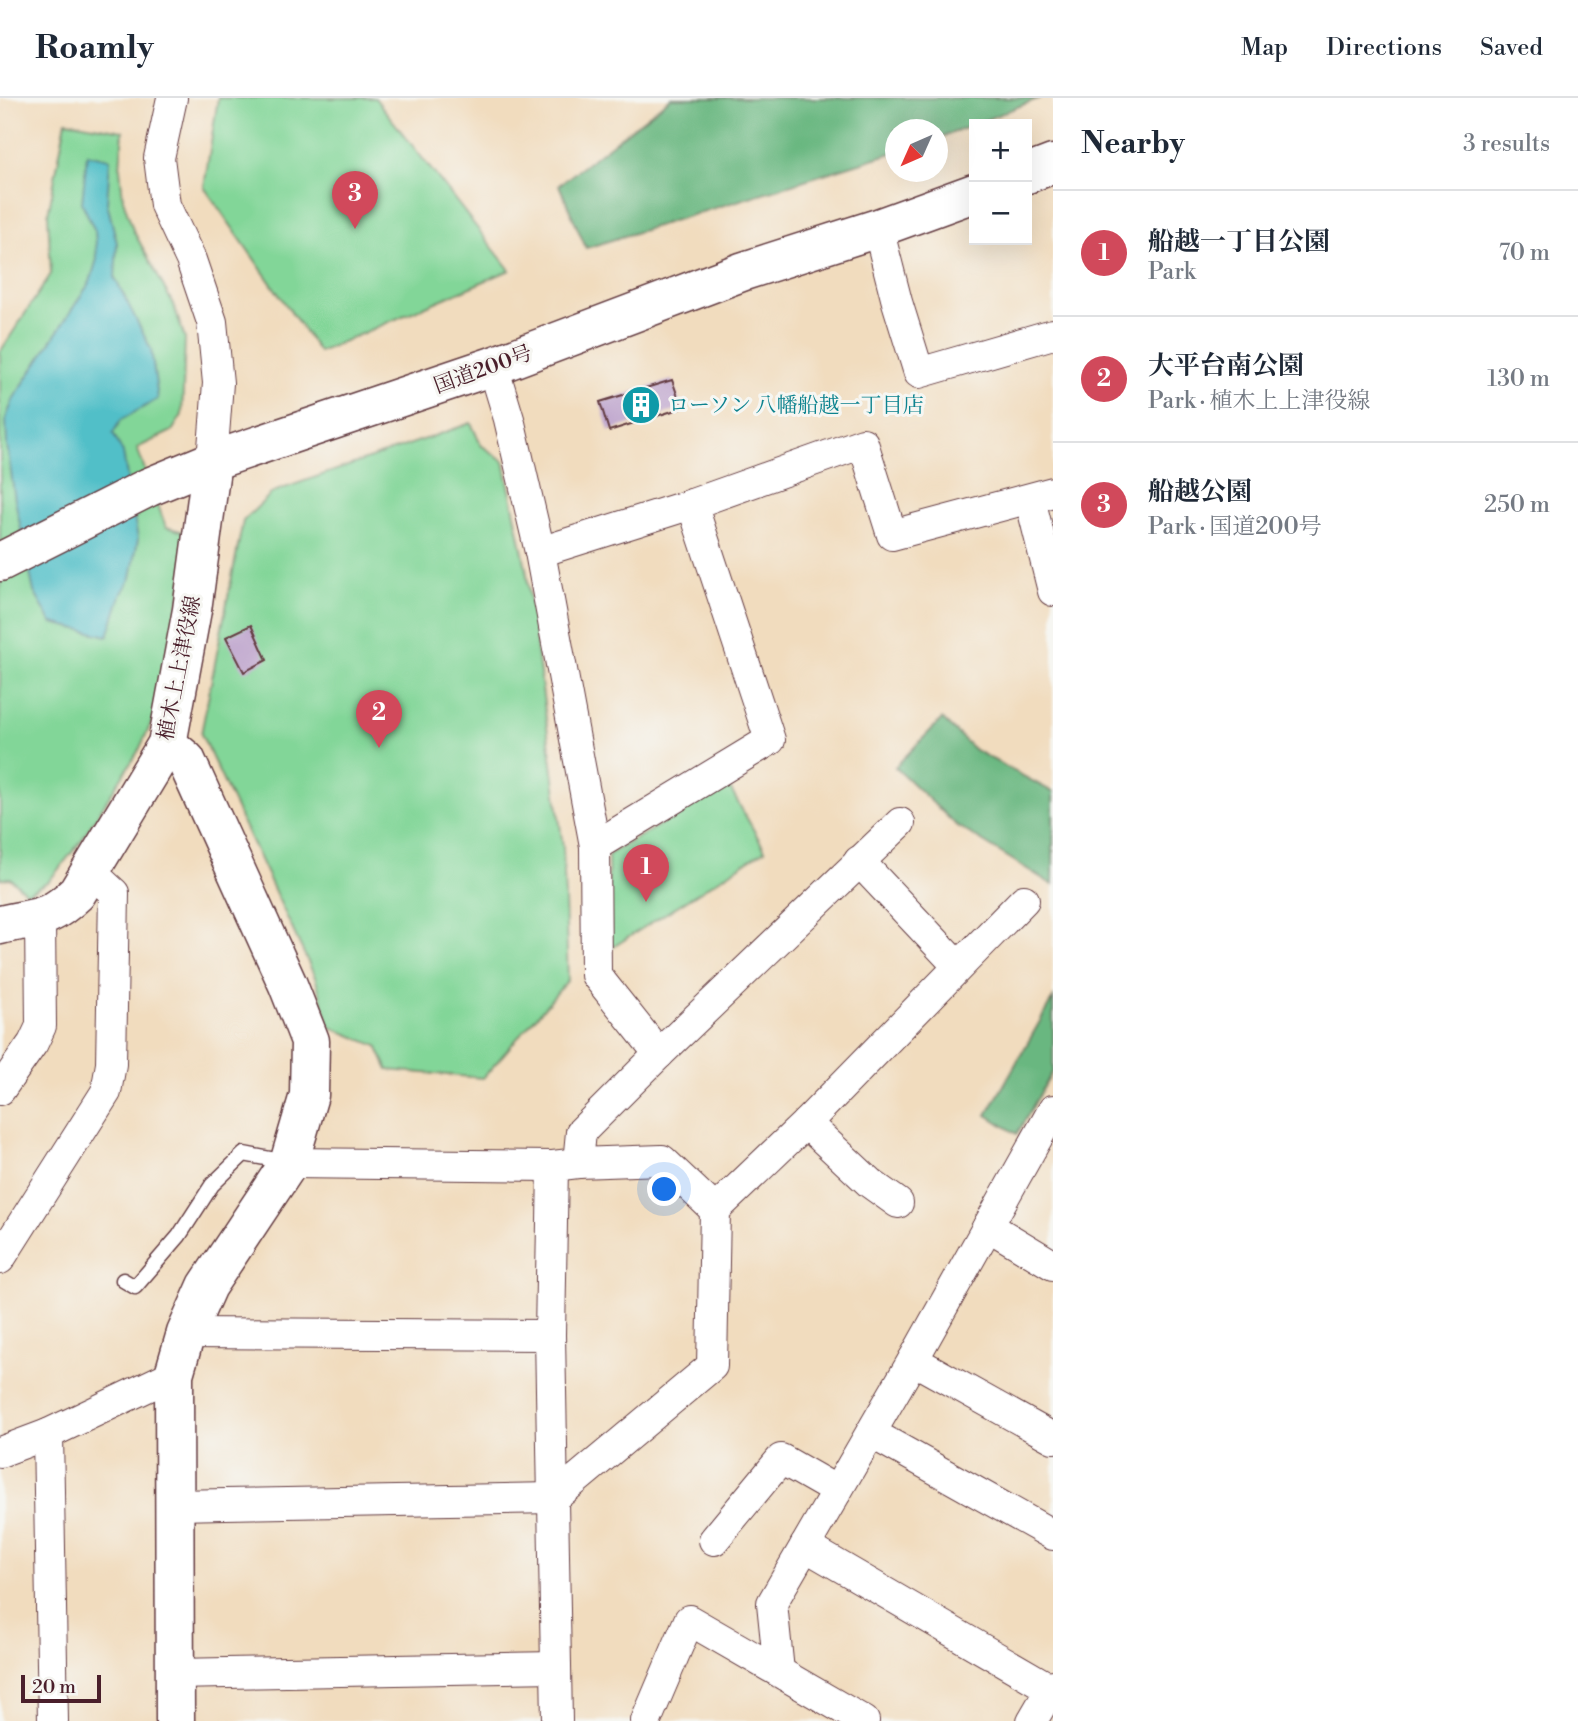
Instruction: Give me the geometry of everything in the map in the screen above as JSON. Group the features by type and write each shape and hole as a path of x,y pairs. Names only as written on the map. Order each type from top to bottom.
{"main road":[{"path":"1032,172 1053,164"},
{"name":"国道200号","path":"0,562 149,487 212,461 494,366 744,271 878,228 969,195"},
{"name":"植木上上津役線","path":"0,925 40,918 60,909 77,893 167,744 192,610 212,461"},
{"path":"167,744 186,760 288,985 310,1041 309,1095 289,1163 207,1286 186,1333 174,1374 175,1721"}],"street":[{"path":"172,98 159,158 165,205 191,260 212,321 218,383 212,461"},
{"path":"878,228 919,373 1053,334"},
{"path":"494,366 540,552 596,846 596,975 659,1054"},
{"path":"540,552 692,504 863,443 892,535 1041,496 1053,591"},
{"path":"596,846 770,740 692,504"},
{"path":"557,1721 550,1335 565,1165 581,1132 900,822"},
{"path":"859,861 958,966"},
{"path":"0,1259 106,1093 111,1064 114,893 90,871"},
{"path":"175,1504 554,1498 712,1366 715,1210 806,1123 1024,900"},
{"path":"0,1090 33,1043 41,1026 40,918"},
{"path":"779,1671 772,1603 913,1360 1053,1110"},
{"path":"806,1123 870,1183 898,1203"},
{"path":"289,1163 565,1165 662,1160 715,1210"},
{"path":"988,1226 1053,1265"},
{"path":"186,1333 550,1335"},
{"path":"913,1360 1053,1438"},
{"path":"0,1452 48,1434 174,1374"},
{"path":"871,1433 1053,1535"},
{"path":"48,1434 53,1721"},
{"path":"714,1540 781,1459 837,1490"},
{"path":"805,1546 1052,1687 1032,1721"},
{"path":"646,1721 689,1620 779,1671 847,1717"},
{"path":"175,1674 556,1667"}],"lane":[{"path":"123,1280 135,1287 179,1236 212,1185 244,1154 289,1163"}],"green space":[{"path":"218,98 375,98 510,270 319,352 204,187"},
{"path":"671,98 1040,98 988,119 969,119 969,127 948,135 948,119 885,119 885,155 586,248 559,185"},
{"path":"66,121 123,131 120,168 123,199 133,230 174,306 185,339 182,415 172,431 137,448 166,527 191,534 162,700 139,750 79,844 49,881 27,893 10,878 0,879 0,352 51,274 48,214"},
{"path":"471,423 481,445 504,461 526,568 563,847 568,980 483,1078 388,1070 377,1046 330,1027 315,977 201,734 243,521 273,492"},
{"path":"942,719 975,750 1053,792 1053,885 956,825 895,767"},
{"path":"728,785 765,850 610,949 608,855"},
{"path":"1053,998 1053,1071 1017,1134 987,1115"}],"water":[{"path":"87,154 110,159 107,203 117,243 115,278 151,349 158,399 121,420 113,433 123,453 138,539 131,578 121,595 108,636 52,623 34,592 7,445 6,418 14,398 90,282 97,259 95,231 82,203"}],"building":[{"name":"ローソン 八幡船越一丁目店","path":"672,380 682,408 609,431 600,402"},
{"path":"251,625 267,660 244,672 226,637"}],"place":[{"name":"船越公園","path":"355,229"},
{"name":"ローソン 八幡船越一丁目店","path":"641,405"},
{"name":"大平台南公園","path":"379,748"},
{"name":"船越一丁目公園","path":"646,902"}]}
